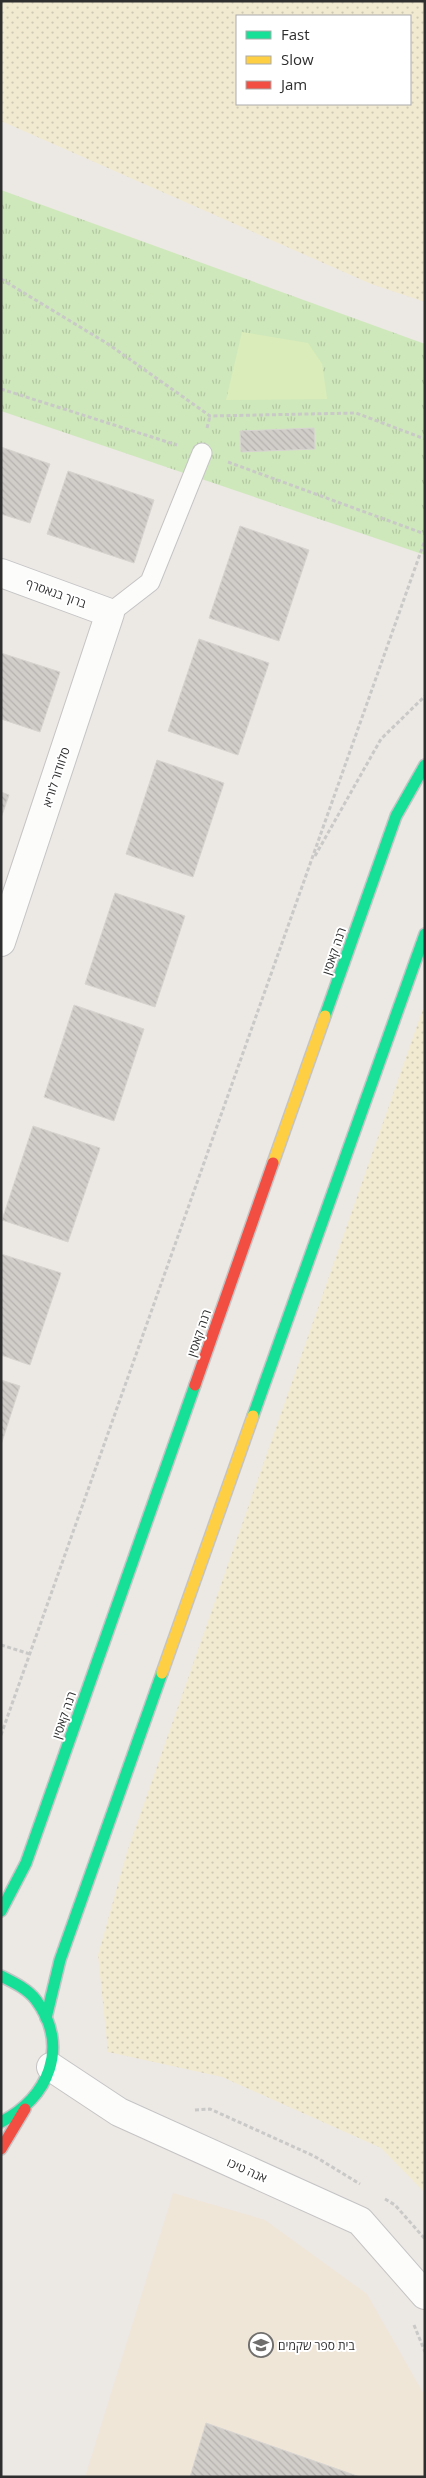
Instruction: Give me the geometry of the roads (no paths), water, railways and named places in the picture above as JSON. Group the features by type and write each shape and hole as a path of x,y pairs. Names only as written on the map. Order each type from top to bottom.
{"street":[{"name":"ברוך בנאסרף","path":"1,573 110,613"},
{"name":"סלוודור לוריא","path":"3,933 110,613"},
{"name":"רנה קאסין","path":"1,1911 26,1863 396,816 425,765"},
{"path":"46,2018 60,1960 425,934"},
{"path":"1,1976 19,1985 36,2000 46,2018 52,2042 51,2067 42,2090 25,2109 1,2148"},
{"name":"אנה טיכו","path":"51,2067 119,2112 360,2221 425,2295"},
{"path":"1,2122 25,2109"}],"lane":[{"path":"110,613 150,582 202,453"}],"place":[{"name":"בית ספר שקמים","path":"261,2345"}]}
